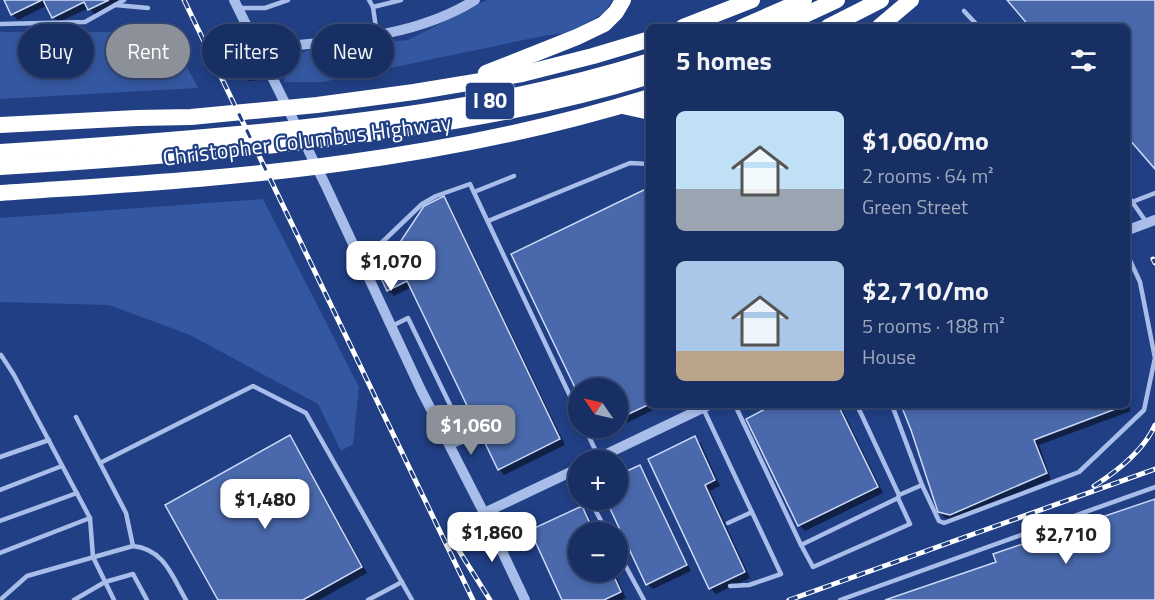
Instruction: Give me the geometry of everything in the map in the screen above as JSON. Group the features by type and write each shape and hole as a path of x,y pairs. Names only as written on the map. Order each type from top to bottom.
{"highway":[{"path":"449,87 577,38 604,24 616,12 623,0"},
{"path":"691,24 752,0"},
{"path":"749,24 804,0"},
{"path":"785,24 837,0"},
{"path":"834,24 881,0"},
{"path":"883,24 911,0"},
{"name":"Christopher Columbus Highway","path":"0,125 191,117 317,105 449,87 522,74 646,40"},
{"name":"Christopher Columbus Highway","path":"330,132 413,114 495,100 593,78 646,62"},
{"name":"Christopher Columbus Highway","path":"0,167 330,132 438,125 511,112 646,77"},
{"name":"Christopher Columbus Highway","path":"0,193 219,177 345,163 465,144 541,127 646,98"},
{"path":"622,106 646,111"},
{"name":"Christopher Columbus Highway","path":"0,152 204,145"}],"street":[{"path":"394,31 434,21 453,13 471,1"},
{"path":"236,4 246,24"},
{"path":"273,78 391,327 525,600"},
{"path":"1130,229 1151,221"},
{"path":"616,450 704,408"},
{"path":"484,513 568,477"}],"lane":[{"path":"0,24 85,22 124,0"},
{"path":"236,4 265,8 288,0"},
{"path":"369,0 373,7 375,24"},
{"path":"373,7 401,0"},
{"path":"115,5 148,8"},
{"path":"964,11 976,24"},
{"path":"488,221 630,163 646,164"},
{"path":"474,192 514,176"},
{"path":"359,259 376,248 422,204 436,196 470,184 568,392"},
{"path":"1132,202 1155,193"},
{"path":"1130,199 1151,221"},
{"path":"893,408 922,485 939,521 944,523 1079,472 1144,410 1155,358 1140,282 1130,260"},
{"path":"391,327 408,318 467,440 450,447"},
{"path":"0,356 14,375 90,518 93,557 114,600"},
{"path":"100,463 253,386 306,413 412,600"},
{"path":"706,408 782,574 749,585 730,586"},
{"path":"736,408 813,567 910,524 858,408"},
{"path":"76,417 126,513 133,546"},
{"path":"0,457 49,440"},
{"path":"0,490 62,466"},
{"path":"801,545 922,485"},
{"path":"840,600 1155,487"},
{"path":"0,521 77,493"},
{"path":"728,523 752,512"},
{"path":"0,553 90,518"},
{"path":"0,600 27,576 133,546 146,547 163,560 186,600"},
{"path":"628,570 644,600"},
{"path":"74,600 105,582 133,573 147,600"},
{"path":"368,600 402,582"}],"shaded area":[{"path":"487,0 612,0 604,13 569,33 548,35 394,67 394,41 408,40"},
{"path":"0,32 18,32 18,78 94,78 94,32 106,32 106,78 190,78 190,73 198,88 0,99"},
{"path":"311,49 312,78 342,78 323,82 284,82 285,78 300,78 300,54"},
{"path":"263,199 359,387 353,444 341,451 318,404 190,335 109,305 0,302 0,218"}],"building":[{"path":"4,0 42,0 11,15"},
{"path":"43,0 109,0 88,10 84,2 52,18"},
{"path":"1007,0 1155,0 1155,169 1130,140 1130,24 1027,24"},
{"path":"646,189 646,406 628,414 628,378 570,378 511,254"},
{"path":"444,196 560,439 498,470 407,281 387,291 379,274 424,206"},
{"path":"767,408 839,408 878,487 798,526 746,419"},
{"path":"902,408 1118,408 1034,440 1047,473 950,515 938,512"},
{"path":"290,435 362,567 303,600 218,600 165,505"},
{"path":"695,436 715,480 705,485 745,572 709,589 648,459"},
{"path":"640,465 687,565 646,585 628,547 628,522 616,522 611,510 628,510 628,470"},
{"path":"1155,499 1155,600 885,600 996,562 993,554"},
{"path":"573,510 584,510 589,522 568,522 568,582 616,582 621,592 604,600 562,600 530,530"}],"railway":[{"path":"184,0 473,600"},
{"path":"1153,259 1155,263"},
{"path":"1094,486 1137,452 1155,425"},
{"path":"789,600 1155,469"},
{"path":"453,541 490,600"}]}
